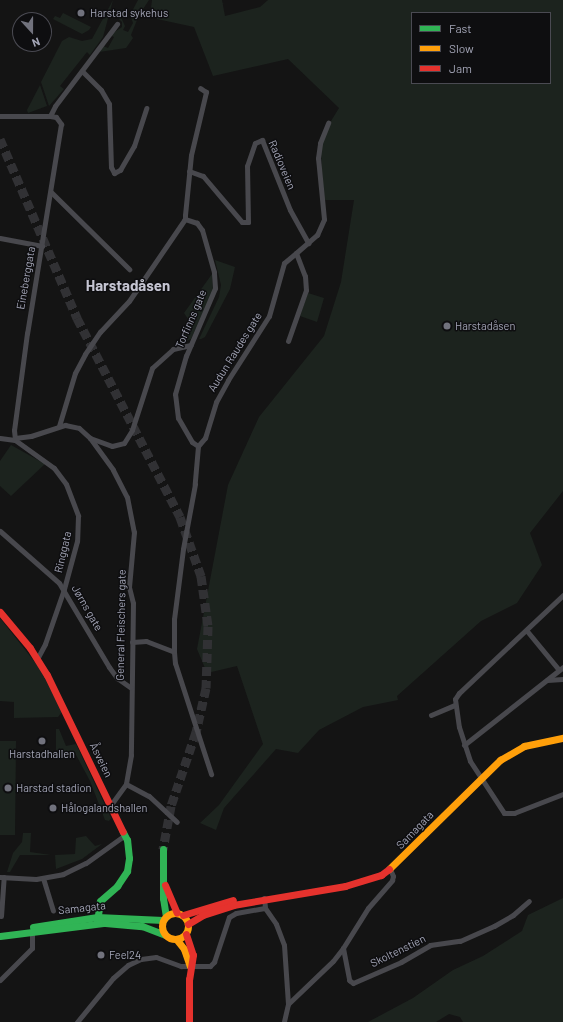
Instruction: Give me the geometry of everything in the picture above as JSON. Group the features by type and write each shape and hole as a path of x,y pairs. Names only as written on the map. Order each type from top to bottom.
{"main road":[{"name":"Åsveien","path":"0,612 38,657 125,835 129,852 127,871 117,886 100,901 97,920"},
{"name":"Samagata","path":"180,914 221,902 264,898 358,884 390,869 479,779 511,753 537,742 563,738"},
{"path":"163,849 164,919 162,927 165,935 177,940 184,949 190,966"},
{"path":"164,884 180,914 188,924 186,934 193,955 190,966 189,1022"},
{"name":"Samagata","path":"188,924 217,910 264,898"},
{"path":"164,919 180,914"},
{"name":"Samagata","path":"19,933 48,923 97,920 164,919"},
{"name":"Samagata","path":"19,933 32,933 97,920 142,926 165,935"},
{"path":"0,936 19,933"},
{"path":"177,940 186,934"}],"street":[{"path":"0,116 50,116 55,106 118,24"},
{"path":"82,71 101,90 109,104 111,166 114,173 120,170 134,146 146,108"},
{"path":"59,426 75,373 85,354 100,332 129,301 156,258 185,219 189,171 206,92 200,88"},
{"name":"Eineberggata","path":"15,439 27,333 61,128 59,120 50,116"},
{"path":"288,341 306,290 305,276 296,254 317,235 324,219 318,158 320,143 328,123"},
{"name":"Radioveien","path":"189,171 203,176 242,222 248,222 247,166 255,143 262,140 290,210 308,243"},
{"path":"51,192 129,269"},
{"name":"Torfinns gate","path":"185,219 197,223 202,230 215,281 211,302 191,345 178,378 175,403 182,424 192,442 198,446"},
{"path":"0,238 42,246"},
{"name":"Audun Raudes gate","path":"211,774 175,663 174,652 174,619 183,549 195,484 198,446 205,438 216,402 228,380 269,316 284,263 296,254"},
{"path":"90,438 112,446 124,443 132,430 152,368 173,349 191,345"},
{"name":"General Fleischers gate","path":"15,439 31,436 59,426 79,428 90,438 123,488 133,524 129,587 133,603 130,687 130,755 126,784 110,805"},
{"name":"Ringgata","path":"0,438 15,439 54,468 66,484 75,505 79,531 64,589 45,644 38,657"},
{"name":"Jørns gate","path":"1,533 64,589 109,667 117,678 130,687"},
{"path":"563,595 527,631 459,693 455,705 464,745 479,779 507,815 563,794"},
{"path":"464,745 561,669 527,631"},
{"path":"132,642 146,641 174,652"},
{"path":"547,680 563,679"},
{"path":"431,715 455,705"},
{"path":"126,784 149,796 178,822"},
{"path":"0,916 2,877 43,878 80,866 125,835"},
{"path":"288,1004 333,961 343,948 368,908 392,880 393,876 390,869"},
{"path":"43,878 53,910"},
{"path":"264,898 265,908 276,924 284,945 288,1004 284,1022"},
{"name":"Skoltenstien","path":"343,948 349,980 353,983 401,962 430,945 460,940 494,926 528,901"},
{"path":"78,1022 120,971 136,961 160,957 178,966 212,965 232,914 265,908"},
{"path":"0,980 32,948 32,933"}],"shaded area":[{"path":"113,0 103,37 90,55 87,52 60,86 64,89 49,106 41,82 62,41 69,37 82,41 92,39"},
{"path":"138,0 149,0 139,15 131,35 133,38 126,48 99,52 103,46 108,48 114,37 110,35 122,27 122,22 118,18 120,15 125,26 123,30 128,32 133,23 130,15"},
{"path":"152,0 222,0 225,16 260,7 268,0 563,0 563,491 530,533 542,565 517,603 481,621 397,696 398,700 363,707 319,730 298,753 276,749 224,808 216,830 200,823 219,805 263,744 237,666 207,673 197,649 228,485 259,417 324,336 341,282 354,200 324,200 320,139 339,108 288,59 213,76 194,27 157,19 151,8"},
{"path":"63,13 91,27 82,34 53,19 55,16 60,18"},
{"path":"40,85 47,106 28,113 27,110"},
{"path":"215,260 235,267 230,289 205,337 199,339 219,297 221,285"},
{"path":"212,274 213,291 191,339 182,343 188,319 184,313"},
{"path":"308,293 324,298 317,322 300,316"},
{"path":"11,445 45,464 11,496 0,486 0,461"},
{"path":"0,618 41,670 62,712 58,717 14,718 14,702 0,701"},
{"path":"56,729 59,729 66,746 76,744 111,818 109,821 105,820 90,781 75,753 56,750"},
{"name":"Harstad stadion","path":"0,741 16,741 15,835 0,835"},
{"path":"23,833 31,833 30,852 51,855 20,855 10,872 7,872 13,853 22,842"},
{"path":"86,836 95,846 102,844 82,859 56,869 55,855 75,854 76,838"},
{"path":"563,898 563,1022 463,1022 460,1017 449,1014 436,1022 368,1022 413,998 453,970 483,956 522,931 528,915"}],"tunnel":[{"path":"0,139 77,318 180,517 201,576 208,626 206,688 196,732 171,806 163,849"}],"traffic: fast":[{"path":"97,921 100,901 117,886 127,871 129,858 127,840 123,832"},
{"path":"163,849 163,898 166,917"},
{"path":"33,927 97,917 163,920"},
{"path":"0,936 105,923 142,926 165,935"}],"traffic: slow":[{"path":"389,869 500,760 524,746 563,738"},
{"path":"175,913 185,916 188,926 185,936 175,939 165,936 162,926 165,916 175,913"},
{"path":"177,940 184,949 190,966"}],"traffic: jam":[{"path":"0,612 30,648 47,675 123,832"},
{"path":"188,924 203,915 233,905 345,886 381,875 389,869"},
{"path":"165,885 177,913"},
{"path":"183,915 233,900"},
{"path":"186,934 193,955 189,979 189,1022"}],"place":[{"name":"Harstad sykehus","path":"81,13"},
{"name":"Harstadåsen","path":"447,326"},
{"name":"Harstadhallen","path":"42,741"},
{"name":"Harstad stadion","path":"8,788"},
{"name":"Hålogalandshallen","path":"53,808"},
{"name":"Feel24","path":"101,955"}],"district":[{"name":"Harstadåsen","path":"128,286"}]}
